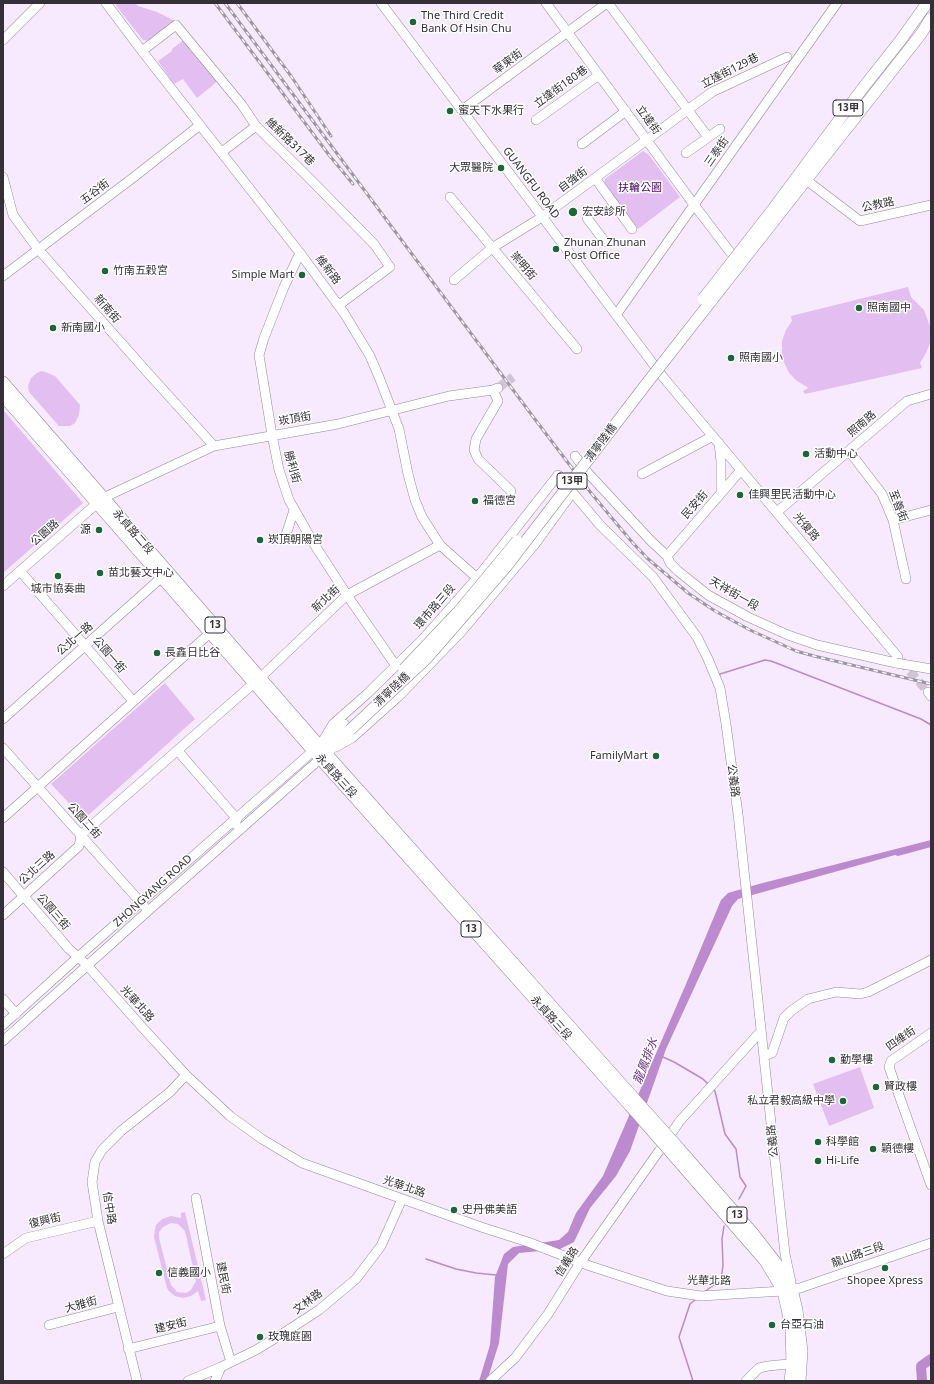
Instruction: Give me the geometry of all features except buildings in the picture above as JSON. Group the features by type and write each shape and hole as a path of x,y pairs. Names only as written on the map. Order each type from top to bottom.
{"main road":[{"name":"13甲","path":"802,177 862,89 900,41 927,3"},
{"name":"13甲","path":"802,177 921,34 931,18"},
{"name":"清寧陸橋","path":"320,752 410,664 459,611 519,538 774,215 802,177"},
{"name":"永貞路二段","path":"3,382 162,577 190,603 210,632 257,680"},
{"name":"永貞路二段","path":"3,396 100,500 320,752"},
{"name":"永貞路三段","path":"320,752 674,1150 773,1258 784,1273 787,1290"},
{"name":"公義路","path":"787,1290 796,1310 802,1351 790,1381"},
{"name":"公義路","path":"796,1363 800,1381"}],"street":[{"path":"3,40 40,3"},
{"name":"維新路","path":"106,3 339,305 370,356 399,430 408,474 415,500 422,517 440,545 477,578"},
{"name":"GUANGFU ROAD","path":"381,3 663,377 716,440"},
{"name":"立達街","path":"546,3 730,252"},
{"path":"608,3 708,137"},
{"name":"華東街","path":"462,110 608,3"},
{"name":"三泰街","path":"616,315 695,206 795,60 837,3"},
{"name":"維新路317巷","path":"142,51 176,25 242,105 256,126 374,244 390,267 339,305"},
{"name":"立達街129巷","path":"647,139 712,92 786,56"},
{"name":"立達街180巷","path":"536,120 599,74"},
{"path":"582,144 626,111"},
{"name":"五谷街","path":"3,276 200,125"},
{"path":"222,152 256,126"},
{"path":"686,153 720,129"},
{"name":"自強街","path":"454,280 492,248 542,217 647,139"},
{"name":"新南街","path":"3,177 13,216 38,249 214,446"},
{"name":"公教路","path":"802,177 854,219 860,222 931,205"},
{"path":"595,178 632,229"},
{"name":"崇明街","path":"450,197 577,349"},
{"path":"587,218 605,242"},
{"name":"勝利街","path":"300,253 284,287 259,355 279,470 294,510 347,595 396,666"},
{"name":"崁頂街","path":"100,500 214,446 338,424 449,396 496,389 498,401 476,439 474,450 478,459 511,491"},
{"name":"照南路","path":"777,512 907,401 931,394"},
{"path":"642,474 716,440 721,462 720,494"},
{"name":"光復路","path":"716,440 777,512 897,660"},
{"name":"至善街","path":"849,450 882,494 892,520 906,579"},
{"name":"天祥街一段","path":"575,456 650,541 667,556 670,563 708,595 748,617 788,635 817,645 897,660 914,666 931,669"},
{"name":"民安街","path":"667,556 742,470"},
{"name":"環市路三段","path":"320,752 333,724 423,639 477,578 558,474 572,493"},
{"path":"320,752 352,738 398,697 450,644 535,544 572,493"},
{"name":"公義路","path":"572,493 600,525 647,570 662,588 697,637 718,681 726,724 745,882 785,1254 787,1290"},
{"name":"公園路","path":"3,586 100,500"},
{"path":"286,535 294,510"},
{"path":"892,520 931,510"},
{"name":"新北街","path":"81,835 257,680 347,595 440,545"},
{"name":"公園一街","path":"20,571 133,701"},
{"name":"公北一路","path":"3,719 162,577"},
{"path":"459,598 477,613"},
{"path":"3,818 210,632"},
{"name":"公園二街","path":"3,748 148,910"},
{"path":"177,750 237,819 232,837"},
{"name":"ZHONGYANG ROAD","path":"3,1025 78,957 237,819 320,752"},
{"name":"ZHONGYANG ROAD","path":"3,1041 148,910 232,837 320,752"},
{"name":"公北三路","path":"3,915 79,846 81,835"},
{"name":"公園三街","path":"3,872 69,949 87,965"},
{"path":"764,1056 772,1053 784,1018 791,1010 808,999 836,992 860,994 868,992 931,960"},
{"name":"光華北路","path":"87,965 186,1075 230,1116 262,1139 302,1163 402,1200 528,1242 580,1263 666,1291 701,1296 787,1290"},
{"path":"3,999 16,1014"},
{"path":"672,1131 678,1122 761,1030"},
{"name":"四維街","path":"930,1181 888,1067 891,1061 931,1033"},
{"name":"信中路","path":"137,1381 98,1221 92,1182 95,1162 102,1150 121,1130 170,1092 186,1075"},
{"name":"信義路","path":"490,1381 515,1358 548,1314 580,1263 659,1151"},
{"name":"建民街","path":"196,1198 220,1326 231,1362"},
{"name":"文林路","path":"188,1381 221,1367 279,1336 313,1314 356,1279 381,1246 402,1200"},
{"name":"復興街","path":"3,1254 26,1238 98,1221"},
{"name":"龍山路三段","path":"787,1290 800,1288 931,1243"},
{"name":"大雅街","path":"49,1325 118,1307"},
{"name":"建安街","path":"128,1349 220,1326"},
{"path":"746,1381 759,1368 796,1363"},
{"path":"215,1381 221,1367"}],"green space":[{"path":"115,3 135,3 138,6 157,12 175,21 150,41 143,40"},
{"path":"186,38 219,80 197,98 183,79 174,84 158,61"},
{"name":"扶輪公園","path":"643,151 649,155 680,197 638,229 604,185 605,179"},
{"path":"908,287 911,297 924,310 930,326 930,343 920,363 922,368 805,394 803,391 808,388 797,381 789,373 782,358 782,341 786,330 792,321 791,316"},
{"path":"42,371 55,376 80,405 79,415 75,423 70,426 59,426 29,392 28,386 31,378"},
{"path":"3,410 83,503 3,573"},
{"path":"165,683 195,719 84,819 51,784"},
{"path":"860,1067 874,1108 829,1126 813,1084"},
{"path":"185,1212 206,1300 201,1301 198,1291 191,1296 183,1298 175,1296 167,1288 154,1237 155,1229 156,1225 162,1219 171,1216 181,1218 181,1213","holes":["171,1223 178,1224 185,1231 196,1281 191,1290 186,1293 177,1292 171,1285 159,1238 159,1232 163,1227"]}],"shaded area":[{"path":"931,840 931,847 898,856 895,855 738,899 732,906 666,1049 630,1151 616,1176 590,1208 574,1242 560,1249 519,1253 508,1264 499,1343 487,1381 479,1381 490,1345 495,1277 504,1254 513,1247 559,1240 568,1232 576,1213 603,1176 721,900 728,893 759,884"}],"waterway":[{"path":"717,675 765,660 771,661 921,719 931,725"},
{"path":"663,1057 703,1079 709,1085"},
{"path":"713,1089 715,1091 725,1134 736,1149 740,1177 746,1186 739,1199"},
{"path":"704,1292 721,1280 723,1265 722,1239 724,1226"},
{"path":"426,1259 456,1269 496,1275"},
{"path":"693,1381 679,1337 690,1304 695,1300"},
{"path":"922,1381 921,1366 931,1359"}],"tunnel":[{"path":"498,388 513,377"},
{"path":"901,661 928,692"}],"railway":[{"path":"215,3 329,155 353,184"},
{"path":"225,3 591,493 647,558 688,593 715,611 750,630 796,651 931,684"},
{"path":"237,3 291,76 331,136"}],"place":[{"name":"The Third Credit Bank Of Hsin Chu","path":"413,22"},
{"name":"蜜天下水果行","path":"450,111"},
{"name":"大眾醫院","path":"501,168"},
{"name":"宏安診所","path":"573,212"},
{"name":"Zhunan Zhunan Post Office","path":"556,249"},
{"name":"竹南五穀宮","path":"105,271"},
{"name":"Simple Mart","path":"302,275"},
{"name":"照南國中","path":"859,308"},
{"name":"新南國小","path":"53,328"},
{"name":"照南國小","path":"731,358"},
{"name":"活動中心","path":"806,454"},
{"name":"佳興里民活動中心","path":"740,495"},
{"name":"福德宮","path":"475,501"},
{"name":"源","path":"99,530"},
{"name":"崁頂朝陽宮","path":"260,540"},
{"name":"苗北藝文中心","path":"100,573"},
{"name":"城市協奏曲","path":"58,576"},
{"name":"長鑫日比谷","path":"157,653"},
{"name":"FamilyMart","path":"656,756"},
{"name":"勤學樓","path":"832,1060"},
{"name":"賢政樓","path":"876,1087"},
{"name":"私立君毅高級中學","path":"843,1101"},
{"name":"科學館","path":"818,1142"},
{"name":"穎德樓","path":"873,1149"},
{"name":"Hi-Life","path":"818,1161"},
{"name":"史丹佛美語","path":"454,1210"},
{"name":"Shopee Xpress","path":"885,1268"},
{"name":"信義國小","path":"159,1273"},
{"name":"台亞石油","path":"772,1325"},
{"name":"玫瑰庭園","path":"260,1337"}],"water label":[{"name":"龍鳳排水","path":"646,1061"}]}
